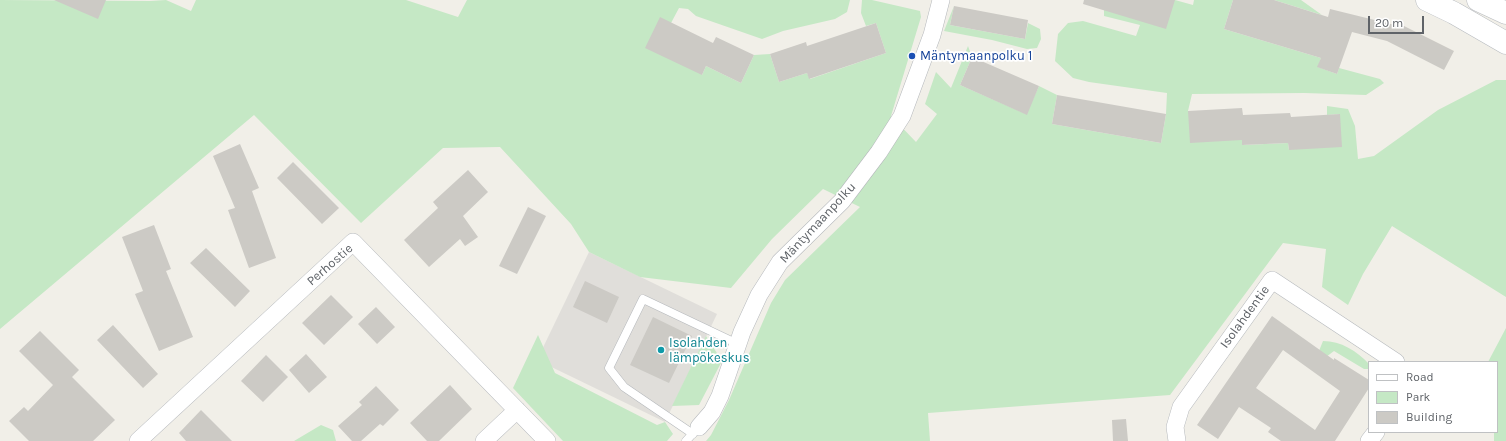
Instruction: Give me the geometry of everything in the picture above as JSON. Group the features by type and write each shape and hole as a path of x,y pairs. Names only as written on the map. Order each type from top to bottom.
{"main road":[{"path":"1427,0 1498,38 1505,10 1478,0"}],"street":[{"name":"Mäntymaanpolku","path":"696,430 712,412 720,396 738,344 759,295 780,262 842,201 879,152 902,116 932,35 941,0"},
{"name":"Perhostie","path":"138,441 353,242 547,441"},
{"name":"Isolahdentie","path":"1177,441 1175,427 1181,407 1272,280 1394,361"},
{"path":"484,441 517,410"},
{"path":"1369,441 1375,433"}],"lane":[{"path":"696,430 624,387 609,368 643,299 738,344"},
{"name":"Mäntymaanpolku","path":"686,441 696,430"}],"shaded area":[{"path":"589,252 717,314 665,422 537,360"}],"green space":[{"path":"0,0 166,0 191,11 196,0 406,0 458,17 467,0 850,0 847,12 835,19 783,31 762,39 696,16 688,9 679,8 671,23 702,75 706,66 741,83 754,55 770,54 779,82 807,73 810,79 886,53 876,23 866,26 861,13 862,0 872,0 920,11 921,17 891,116 916,142 937,114 925,104 936,72 951,88 968,46 972,57 960,85 1026,114 1039,86 1057,95 1052,124 1161,143 1166,114 1167,93 1089,82 1073,78 1055,61 1058,34 1068,23 1083,21 1136,36 1140,25 1104,16 1104,10 1175,0 1193,5 1194,0 1233,0 1224,29 1321,58 1318,67 1337,74 1339,68 1380,79 1384,83 1366,95 1304,93 1192,94 1188,111 1242,140 1242,145 1288,143 1289,150 1340,114 1327,115 1327,106 1348,109 1355,126 1358,159 1374,156 1438,110 1496,80 1506,80 1506,297 1392,226 1363,274 1348,305 1322,287 1326,249 1283,243 1170,395 928,413 930,441 706,441 711,435 729,400 771,303 785,280 860,207 823,189 772,239 731,288 640,277 589,252 571,224 500,147 443,148 361,223 254,115 0,329"},
{"path":"1274,0 1301,0 1322,15"},
{"path":"954,6 950,25 1025,39 1028,23 1040,29 1041,39 1037,48 1027,49 992,40 944,31"},
{"path":"1506,328 1506,441 1494,441 1494,433 1498,433 1498,361 1489,361"},
{"path":"538,335 555,373 657,425 665,422 673,434 667,441 563,441 513,388"},
{"path":"706,336 722,361 699,405 672,406"},
{"path":"1323,341 1330,341 1354,351 1368,363 1368,369 1364,369 1334,351 1326,357 1317,356"},
{"path":"321,425 333,430 336,441 294,441"}],"building":[{"path":"54,0 106,0 98,19"},
{"path":"1084,0 1175,0 1166,29 1083,4"},
{"path":"1233,0 1274,0 1328,17 1330,9 1404,26 1454,51 1444,70 1387,41 1352,32 1337,74 1317,67 1321,58 1224,29"},
{"path":"954,6 1028,20 1025,39 950,25"},
{"path":"660,17 713,43 716,37 754,55 741,83 706,66 702,75 645,48"},
{"path":"876,23 886,53 809,79 807,73 779,82 770,54 806,42 807,46"},
{"path":"972,57 1039,86 1027,115 960,85"},
{"path":"1057,95 1166,114 1161,143 1052,124"},
{"path":"1242,108 1243,115 1290,113 1291,117 1340,114 1342,147 1289,150 1288,143 1242,145 1242,140 1190,143 1188,111"},
{"path":"240,144 259,188 252,191 276,258 249,268 228,210 235,208 213,156"},
{"path":"293,162 339,208 322,224 277,178"},
{"path":"468,170 488,192 463,216 478,237 465,246 460,239 429,267 404,240 438,208 433,202"},
{"path":"528,207 546,216 517,274 499,266"},
{"path":"154,225 171,269 166,271 193,337 159,351 135,294 143,291 122,237"},
{"path":"206,248 250,291 235,307 190,263"},
{"path":"585,281 619,297 607,323 573,307"},
{"path":"331,295 353,317 324,345 302,323"},
{"path":"376,307 395,327 377,344 358,324"},
{"path":"1272,316 1334,360 1334,358 1368,379 1368,390 1335,441 1281,441 1268,432 1271,428 1239,407 1218,439 1197,425","holes":["1283,350 1340,391 1315,430 1256,388"]},
{"name":"Isolahden lämpökeskus","path":"653,317 692,336 669,383 630,365"},
{"path":"113,325 158,374 143,388 97,340"},
{"path":"40,331 79,370 72,377 115,420 93,441 29,441 9,421 24,407 28,411 53,385 19,351"},
{"path":"306,354 327,377 309,393 289,370"},
{"path":"266,355 288,377 263,402 241,381"},
{"path":"450,385 472,409 439,441 427,441 410,423"},
{"path":"376,386 399,410 383,426 380,424 361,441 352,441 338,426 362,405 359,402"},
{"path":"201,410 232,441 186,441 179,433"},
{"path":"1126,419 1128,441 1113,441 1112,420"}],"place":[{"name":"Mäntymaanpolku 1","path":"912,56"},
{"name":"Isolahden lämpökeskus","path":"661,350"}]}
